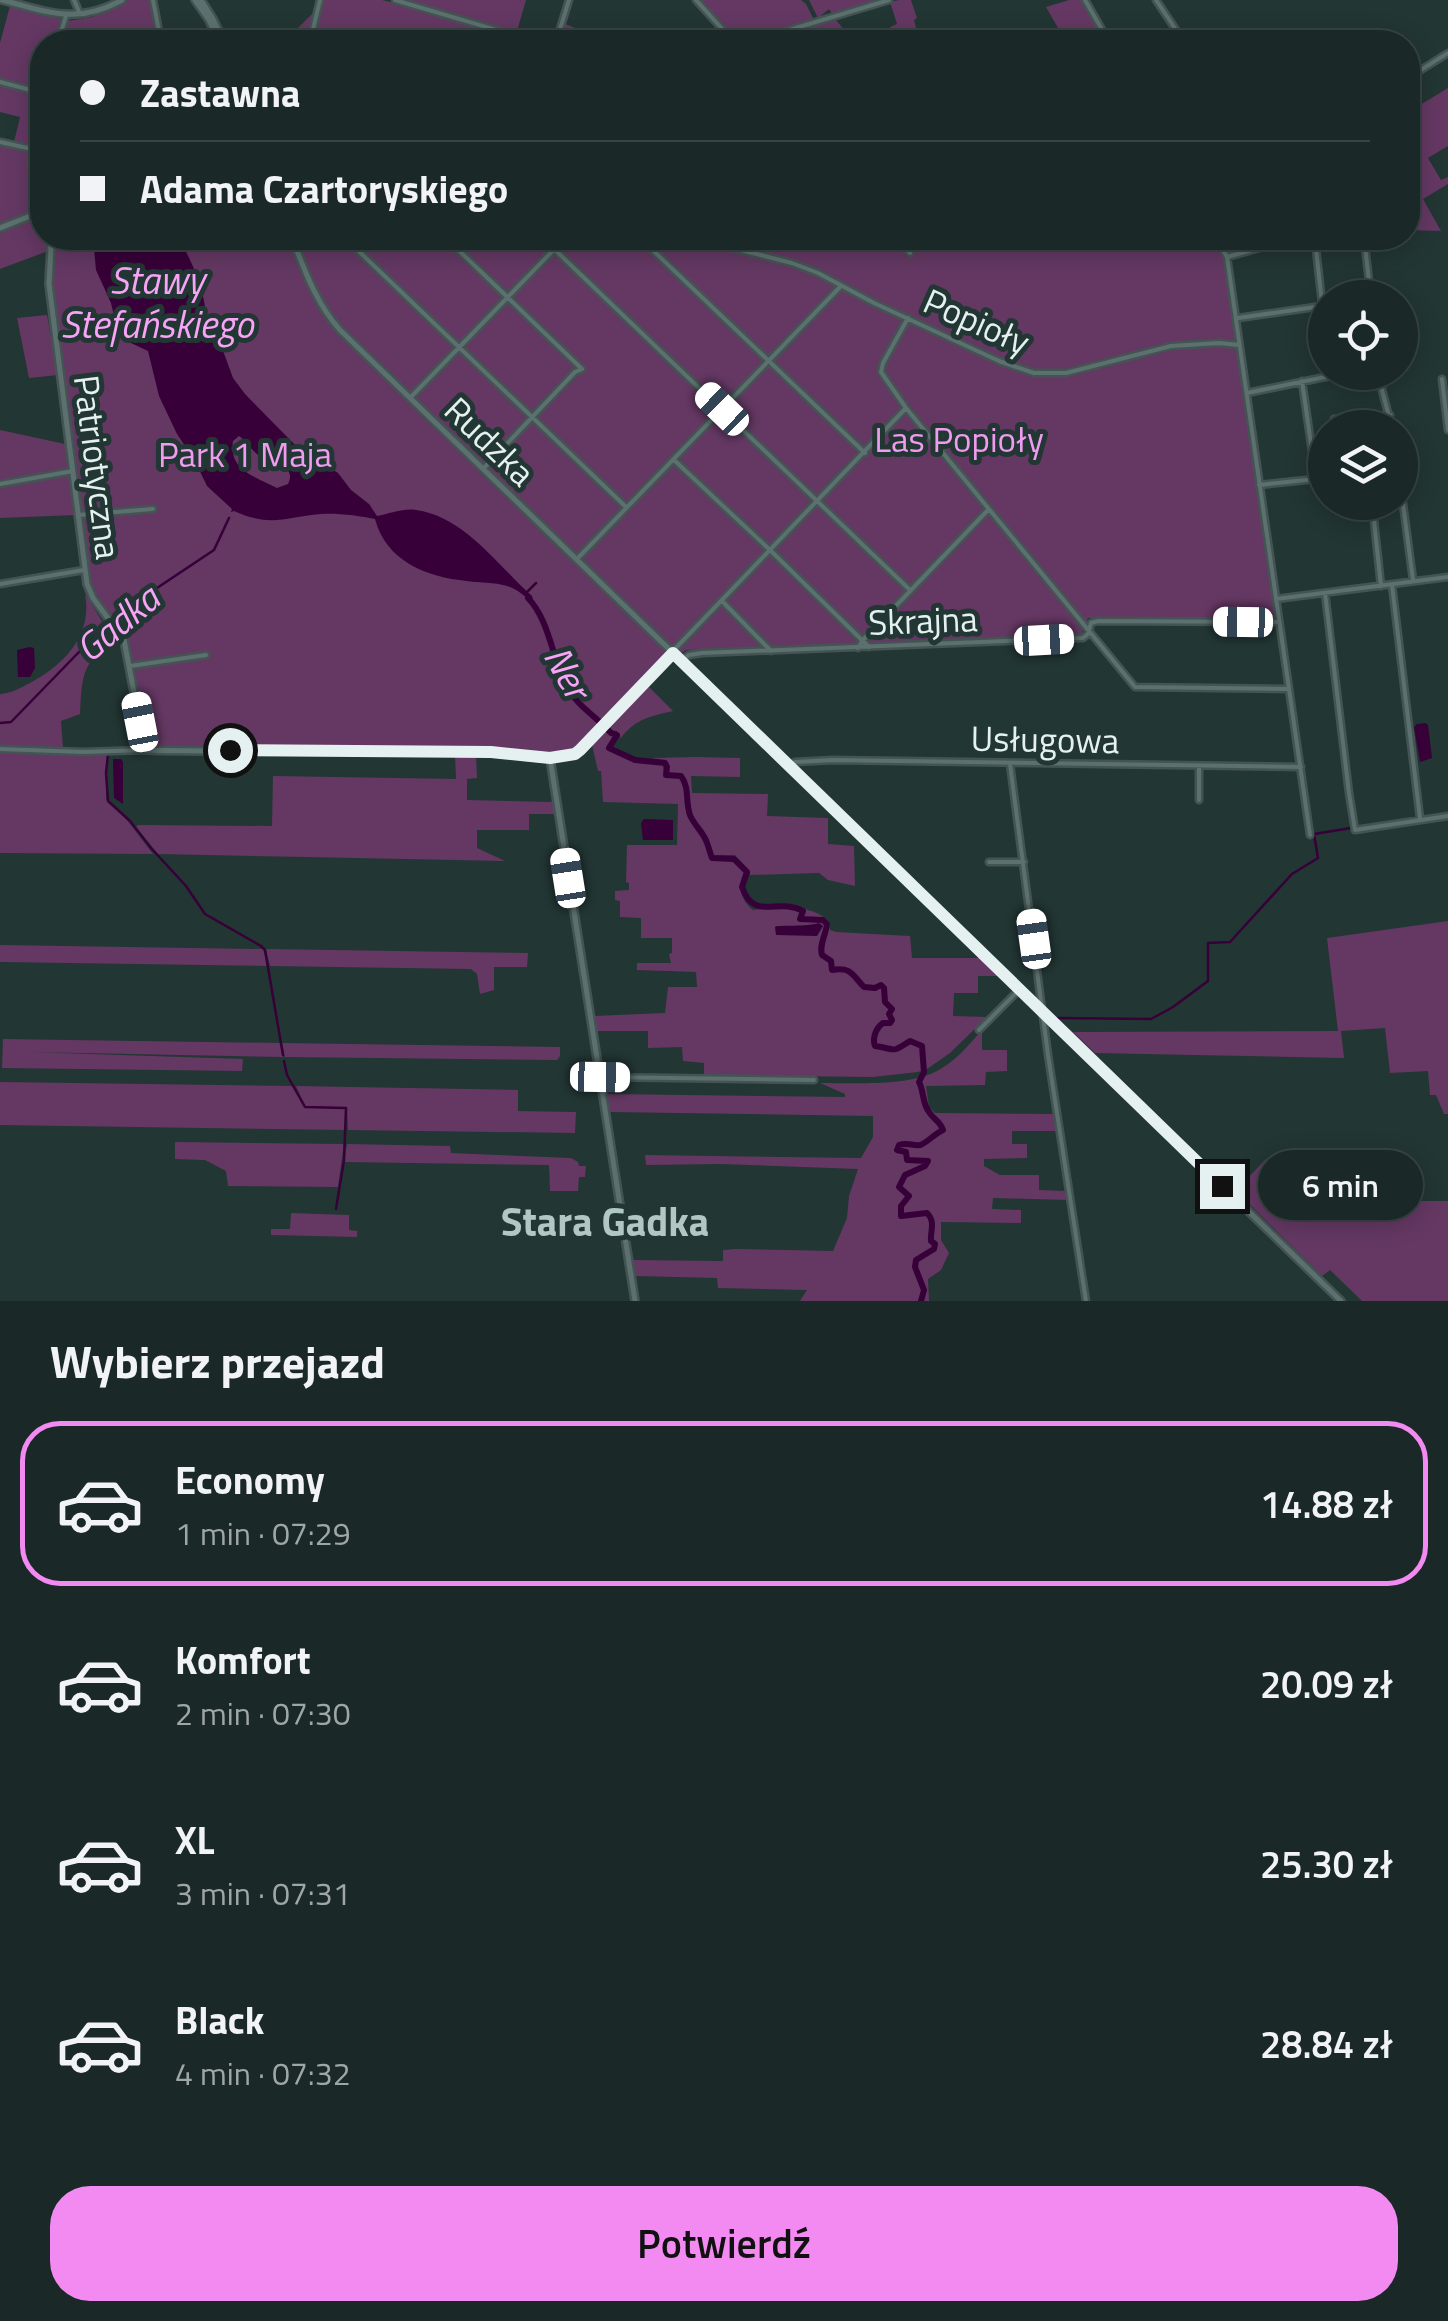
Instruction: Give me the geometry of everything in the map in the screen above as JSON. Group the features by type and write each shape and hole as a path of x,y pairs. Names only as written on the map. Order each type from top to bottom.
{"street":[{"path":"2,0 66,16 92,12 122,0"},
{"path":"74,0 81,13"},
{"path":"153,0 159,30"},
{"path":"198,0 217,30"},
{"path":"313,30 320,0"},
{"path":"395,0 497,30"},
{"path":"560,30 569,0"},
{"path":"696,0 723,30"},
{"path":"789,30 890,0"},
{"path":"1085,0 1102,30"},
{"path":"1156,0 1176,30"},
{"path":"62,30 66,16"},
{"path":"1420,70 1448,53"},
{"path":"0,82 30,91"},
{"path":"0,142 30,149"},
{"path":"0,228 30,216"},
{"name":"Patriotyczna","path":"51,250 49,284 84,570 90,594 124,640 146,750"},
{"name":"Rudzka","path":"297,250 322,308 340,330 1342,1301"},
{"path":"358,250 626,507"},
{"path":"458,250 582,369 483,469"},
{"path":"410,398 553,250"},
{"path":"555,250 910,590"},
{"path":"653,250 865,453"},
{"name":"Popioły","path":"742,250 818,273 840,287 1034,374 1068,372 1171,346 1239,345"},
{"path":"1223,250 1310,835"},
{"path":"1227,257 1252,250"},
{"path":"1316,250 1319,280"},
{"path":"1365,250 1369,280"},
{"path":"577,560 840,287"},
{"path":"1235,318 1308,308"},
{"path":"908,318 882,363 882,372 906,408 1136,686 1288,690"},
{"path":"1442,379 1448,430"},
{"path":"1246,393 1308,380"},
{"path":"1302,381 1308,423"},
{"path":"1,749 491,752 550,758 578,752 906,408"},
{"path":"673,459 869,647"},
{"path":"0,484 73,471"},
{"path":"1259,485 1308,480"},
{"path":"78,515 153,509"},
{"path":"858,648 989,509"},
{"path":"1374,520 1381,586"},
{"path":"1405,520 1413,582"},
{"path":"0,584 84,570"},
{"path":"1276,599 1448,578"},
{"path":"1392,585 1420,820"},
{"path":"1325,593 1355,830 1448,816"},
{"path":"722,601 771,651"},
{"name":"Skrajna","path":"680,660 694,654 1082,638 1088,634 1091,623 1098,620 1279,622"},
{"path":"130,666 206,656"},
{"path":"550,758 635,1301"},
{"name":"Usługowa","path":"789,766 795,762 834,760 1301,767"},
{"path":"1010,764 1086,1301"},
{"path":"1199,800 1200,766"},
{"path":"988,862 1024,862"},
{"path":"979,1030 1020,990"},
{"path":"600,1077 814,1080"}],"green space":[{"path":"127,0 151,0 157,30 65,30 67,21 92,17"},
{"path":"322,0 382,0 399,4 399,0 526,0 517,30 297,30"},
{"path":"699,0 801,0 814,20 779,30 727,30"},
{"path":"809,0 883,0 833,15 829,9 818,18"},
{"path":"911,0 917,30 891,30 897,24 890,2"},
{"path":"1081,0 1099,30 1059,30 1046,7"},
{"path":"10,6 61,19 58,30 30,30 30,87 0,79 0,43"},
{"path":"836,20 844,30 801,30"},
{"path":"563,23 580,30 561,30"},
{"path":"0,85 30,93 30,146 14,142 20,117 0,112"},
{"path":"1448,88 1448,146 1428,158 1441,180 1448,177 1448,184 1423,199 1441,231 1420,230 1420,105"},
{"path":"0,144 29,150 30,213 0,224"},
{"path":"30,218 30,250 48,251 0,269 0,231"},
{"path":"50,250 1247,250 1227,256 1280,618 1088,618 1081,635 686,650 676,659 680,665 673,658 647,685 673,711 638,722 621,738 609,727 629,704 577,757 554,761 476,755 477,778 467,779 467,800 553,802 555,814 529,814 529,830 477,830 477,848 505,861 158,854 138,825 272,826 273,776 456,779 455,755 148,752 127,643 90,584"},
{"path":"47,315 58,375 29,378 17,318"},
{"path":"0,430 65,444 76,515 0,518"},
{"path":"85,594 119,639 98,654 86,669 80,714 61,721 63,749 0,747 0,694 30,683 64,658 85,623"},
{"path":"605,731 614,737 608,750 627,759 663,765 664,776 679,778 688,817 711,859 733,861 744,872 741,892 753,910 805,909 823,917 830,923 830,930 836,932 910,936 912,958 982,958 999,976 978,976 978,993 954,993 953,1016 987,1017 927,1069 873,1077 704,1075 704,1063 683,1061 682,1047 648,1048 648,1031 596,1031 594,1016 665,1013 668,987 697,987 696,972 637,970 637,963 671,963 672,938 641,938 641,918 620,917 620,901 615,900 615,891 629,890 627,845 677,845 678,804 603,802 601,771 592,745"},
{"path":"0,751 107,753 106,799 153,854 0,853"},
{"path":"651,758 740,758 740,777 691,776 692,793 768,794 767,816 828,818 828,844 854,846 855,886 828,880 819,873 750,875 735,855 714,855 693,816 683,774 669,773 666,760"},
{"path":"1448,921 1448,1114 1444,1114 1436,1095 1430,1095 1428,1071 1390,1073 1385,1028 1341,1031 1344,1058 1095,1053 1073,1032 1338,1031 1327,938"},
{"path":"0,945 263,949 268,966 0,962"},
{"path":"266,949 528,953 527,967 494,967 494,990 480,994 477,974 471,969 270,966"},
{"path":"982,1030 982,1050 1007,1050 1007,1071 986,1072 985,1085 926,1086 929,1107 935,1113 1054,1114 1056,1131 1012,1131 1012,1144 1027,1144 1027,1158 984,1159 984,1166 1000,1175 1039,1175 1039,1190 1066,1191 1068,1200 993,1198 992,1209 1021,1210 1021,1223 941,1222 941,1240 949,1253 941,1270 928,1279 929,1301 800,1301 807,1290 718,1288 717,1278 636,1276 633,1260 723,1261 723,1250 735,1249 833,1251 847,1218 858,1169 646,1165 645,1155 861,1158 873,1137 873,1116 609,1112 606,1094 845,1097 820,1083 878,1083 921,1077 947,1065"},
{"path":"3,1039 280,1043 283,1057 30,1052 243,1059 242,1071 2,1068"},
{"path":"282,1043 560,1047 560,1056 557,1060 285,1057"},
{"path":"0,1082 293,1086 306,1108 296,1086 518,1090 518,1111 576,1112 575,1133 348,1130 347,1107 345,1130 0,1125"},
{"path":"175,1142 344,1144 338,1187 228,1186 226,1171 205,1160 175,1159"},
{"path":"347,1144 450,1146 451,1153 571,1158 579,1166 586,1166 585,1177 579,1177 578,1191 550,1191 549,1165 344,1162"},
{"path":"1266,1159 1358,1160 1366,1201 1448,1201 1448,1301 1362,1301 1330,1270 1322,1276 1207,1162 1217,1162 1241,1185"},
{"path":"291,1213 349,1215 349,1230 357,1231 357,1237 271,1235 271,1229 290,1229"}],"water":[{"name":"Stawy Stefańskiego","path":"94,250 185,250 204,299 205,318 218,337 233,378 296,446 338,473 377,516 411,510 450,522 493,557 532,596 534,604 507,586 423,571 388,546 375,519 328,514 268,520 231,512 207,486 177,434 159,396 148,351 131,343 117,328 96,270","holes":["239,436 257,454 286,468 288,484 277,488 239,466 233,441"]},
{"path":"34,648 35,668 30,677 18,677 17,650"},
{"path":"1425,723 1432,758 1420,762 1414,727"},
{"path":"113,759 123,762 123,804 114,798"},
{"path":"644,819 673,820 673,840 643,840"},
{"path":"777,926 823,926 817,936 776,935"}],"waterway":[{"name":"Gadka","path":"0,723 11,722 112,618 214,550 229,518"},
{"path":"527,592 536,583"},
{"name":"Ner","path":"528,598 546,629 571,694 617,735 609,748 635,760 665,763 666,775 681,776 690,815 706,839 712,858 734,859 747,872 742,887 753,904 794,907 803,911 800,919 823,920 827,924 821,951 831,961 832,970 848,971 864,987 884,988 892,1020 878,1028 875,1046 893,1050 910,1041 922,1046 924,1072 919,1082 927,1108 943,1130 923,1144 902,1144 897,1150 906,1152 907,1160 928,1161 905,1175 899,1187 909,1196 901,1206 901,1216 927,1213 932,1223 934,1249 916,1260 915,1267 924,1290 921,1301"},
{"path":"108,754 108,801 186,886 205,914 265,950 283,1055"},
{"path":"1058,1018 1151,1019 1173,1007 1208,981 1208,943 1230,942 1292,874 1318,858 1314,834 1351,828"},
{"path":"284,1061 287,1075 305,1107 346,1108 344,1160 336,1209"}],"district":[{"name":"Stara Gadka","path":"605,1221"}],"route":[{"path":"230,750 491,752 550,758 575,754 673,653 1222,1186"}],"park label":[{"name":"Las Popioły","path":"959,439"},
{"name":"Park 1 Maja","path":"245,454"}]}
